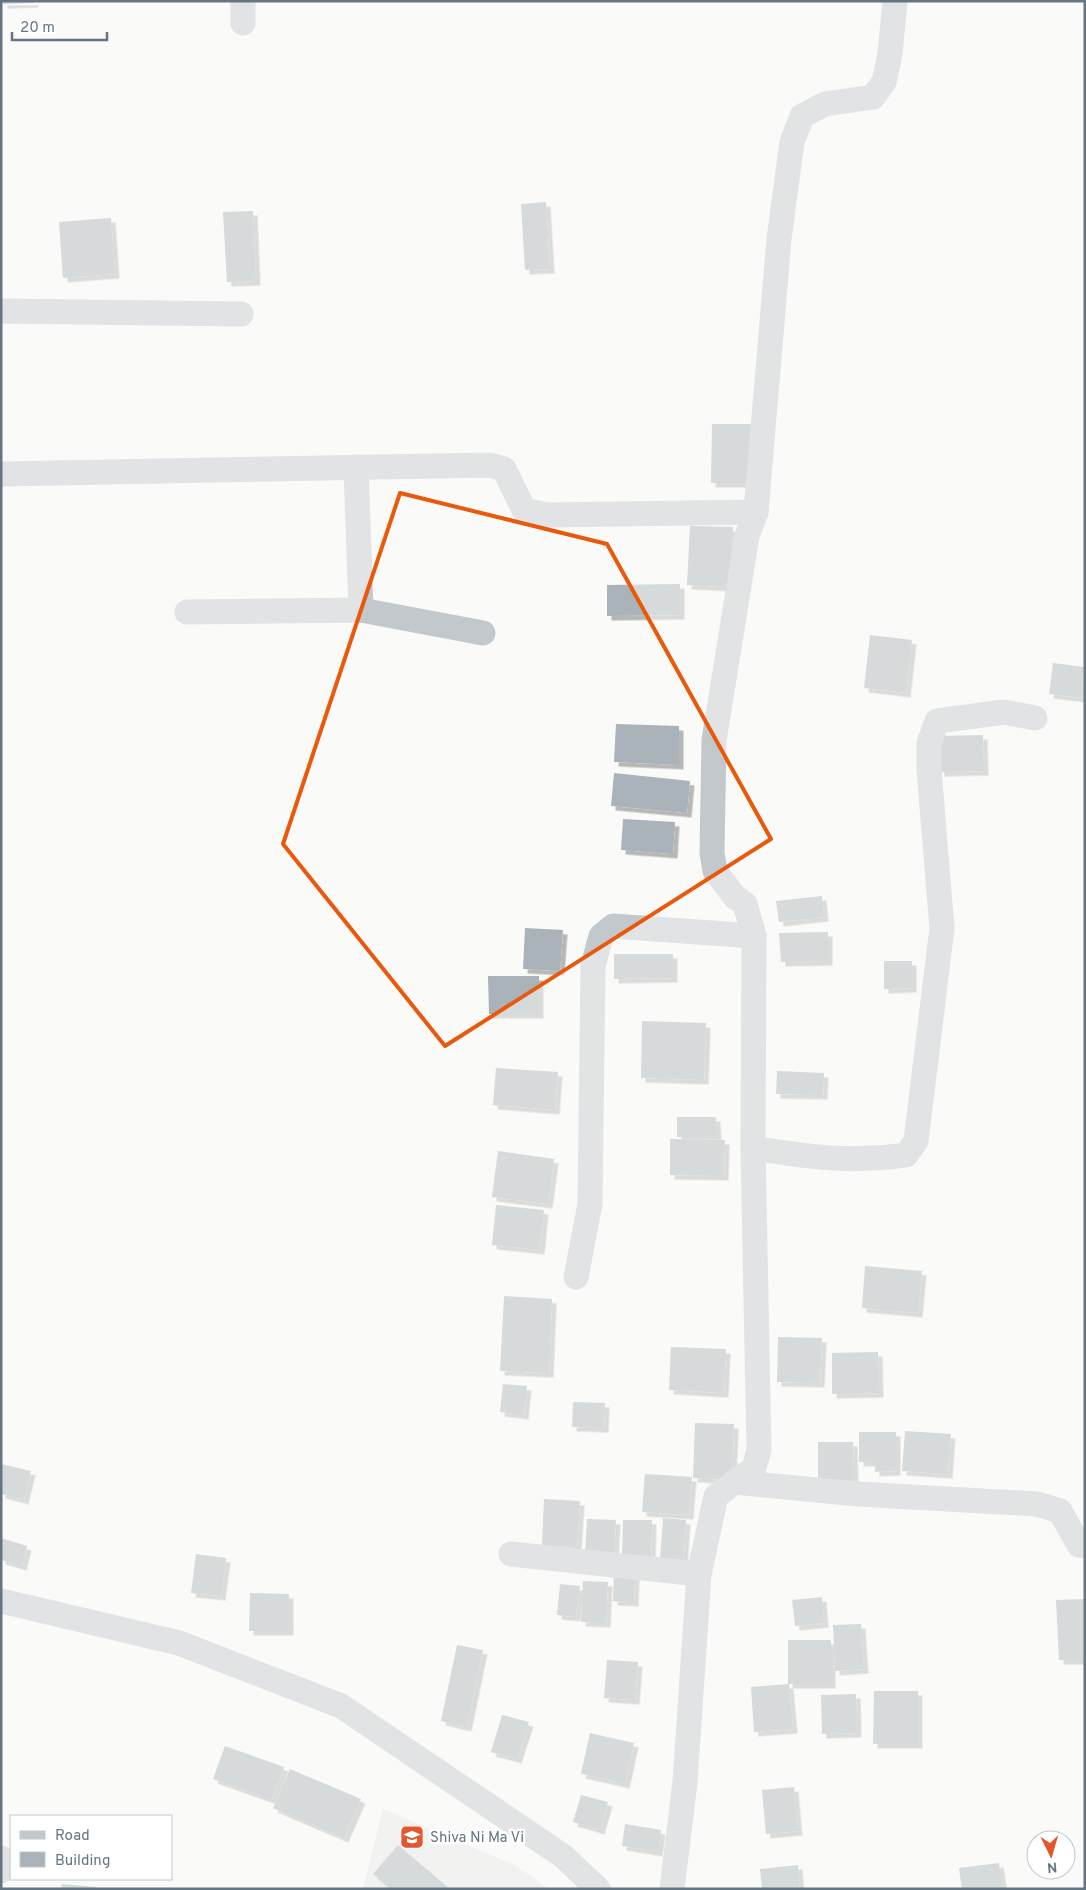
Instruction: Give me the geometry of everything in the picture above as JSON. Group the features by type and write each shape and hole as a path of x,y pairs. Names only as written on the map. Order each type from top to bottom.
{"street":[{"path":"672,1889 685,1782 699,1574 716,1496 754,1468 759,1450 753,1148 754,936 745,904 735,897 716,871 712,854 714,740 747,536 756,512 779,238 792,142 802,116 825,104 873,96 884,82 890,54 895,1"},
{"path":"1,311 241,314"},
{"path":"1,474 490,465 504,469 524,510 547,515 756,512"},
{"path":"356,467 361,610"},
{"path":"187,612 361,610 483,633"},
{"path":"753,1148 822,1159 870,1160 906,1155 916,1142 942,928 929,770 929,743 937,721 1004,712 1036,718"},
{"path":"576,1277 590,1204 593,966 601,936 613,926 754,936"},
{"path":"734,1482 858,1494 1037,1504 1060,1511 1079,1544 1085,1546"},
{"path":"511,1554 699,1574"},
{"path":"1,1601 179,1643 340,1706 563,1856 598,1889"},
{"path":"1,1858 1,1871"}],"highlighted area":[{"path":"400,493 607,544 771,839 445,1046 283,844"}],"shaded area":[{"name":"Shiva Ni Ma Vi","path":"383,1809 515,1865 549,1889 363,1889"}],"building":[{"path":"3,1 34,1 34,3 3,4"},
{"path":"546,202 550,269 525,270 521,204"},
{"path":"253,211 256,281 227,282 223,212"},
{"path":"111,218 115,274 63,278 59,222"},
{"path":"712,424 757,424 757,483 711,483"},
{"path":"690,526 733,527 730,587 687,585"},
{"path":"680,584 680,615 607,616 607,585"},
{"path":"870,635 912,640 906,693 864,688"},
{"path":"1053,663 1084,667 1081,698 1049,694"},
{"path":"616,724 679,726 679,765 614,762"},
{"path":"983,735 984,771 940,772 939,736"},
{"path":"614,773 690,781 687,813 611,806"},
{"path":"623,819 675,822 673,854 621,850"},
{"path":"822,896 824,917 779,922 776,901"},
{"path":"525,928 563,930 560,971 523,969"},
{"path":"828,932 828,961 781,962 779,933"},
{"path":"614,954 673,954 673,978 614,979"},
{"path":"884,961 912,961 912,988 884,989"},
{"path":"488,976 539,976 539,1014 489,1014"},
{"path":"642,1021 706,1023 704,1080 641,1078"},
{"path":"496,1068 558,1072 555,1110 493,1105"},
{"path":"777,1071 824,1073 823,1095 776,1094"},
{"path":"677,1117 716,1117 717,1137 677,1137"},
{"path":"670,1139 725,1140 724,1176 670,1175"},
{"path":"498,1151 554,1159 548,1204 492,1197"},
{"path":"496,1205 544,1210 540,1250 492,1245"},
{"path":"865,1266 922,1271 918,1313 862,1308"},
{"path":"504,1296 552,1299 549,1373 500,1371"},
{"path":"778,1337 822,1338 820,1383 777,1382"},
{"path":"671,1347 726,1349 724,1393 669,1390"},
{"path":"878,1352 879,1393 832,1394 832,1353"},
{"path":"503,1384 527,1386 524,1415 500,1412"},
{"path":"573,1402 605,1403 604,1428 572,1427"},
{"path":"695,1423 734,1424 732,1480 693,1478"},
{"path":"905,1431 951,1434 948,1474 902,1471"},
{"path":"859,1432 896,1432 896,1471 875,1472 875,1462 859,1462"},
{"path":"818,1442 853,1442 854,1480 818,1480"},
{"path":"1,1464 31,1471 24,1500 1,1494"},
{"path":"645,1474 692,1477 689,1515 642,1512"},
{"path":"544,1499 580,1501 577,1547 542,1545"},
{"path":"663,1518 686,1520 683,1563 660,1561"},
{"path":"587,1519 616,1520 614,1557 585,1555"},
{"path":"623,1520 652,1520 651,1555 622,1555"},
{"path":"1,1538 27,1546 22,1566 1,1560"},
{"path":"196,1554 226,1558 221,1596 191,1593"},
{"path":"614,1573 635,1574 634,1602 613,1601"},
{"path":"583,1581 608,1582 606,1623 581,1622"},
{"path":"560,1584 580,1586 576,1617 557,1615"},
{"path":"250,1593 289,1594 289,1631 249,1631"},
{"path":"822,1597 824,1623 795,1626 792,1600"},
{"path":"1085,1599 1085,1660 1059,1660 1056,1600"},
{"path":"861,1624 864,1669 835,1671 833,1625"},
{"path":"788,1640 831,1640 831,1684 788,1684"},
{"path":"457,1645 483,1650 467,1727 441,1721"},
{"path":"607,1660 638,1662 635,1700 604,1698"},
{"path":"789,1684 793,1729 754,1732 751,1687"},
{"path":"874,1691 918,1691 918,1744 873,1744"},
{"path":"856,1694 857,1733 822,1734 821,1695"},
{"path":"502,1715 529,1722 517,1759 491,1752"},
{"path":"590,1733 634,1743 625,1784 581,1774"},
{"path":"225,1746 284,1767 272,1800 213,1779"},
{"path":"290,1769 361,1799 344,1838 273,1808"},
{"path":"794,1787 798,1831 766,1834 762,1790"},
{"path":"581,1795 608,1802 600,1830 573,1822"},
{"path":"625,1824 661,1830 658,1852 622,1846"},
{"path":"398,1845 450,1889 391,1889 373,1874"},
{"path":"999,1863 1003,1889 962,1889 959,1868"},
{"path":"798,1865 800,1889 762,1889 760,1869"},
{"path":"62,1884 96,1887 96,1889 61,1889"}],"place":[{"name":"Shiva Ni Ma Vi","path":"412,1837"}]}
